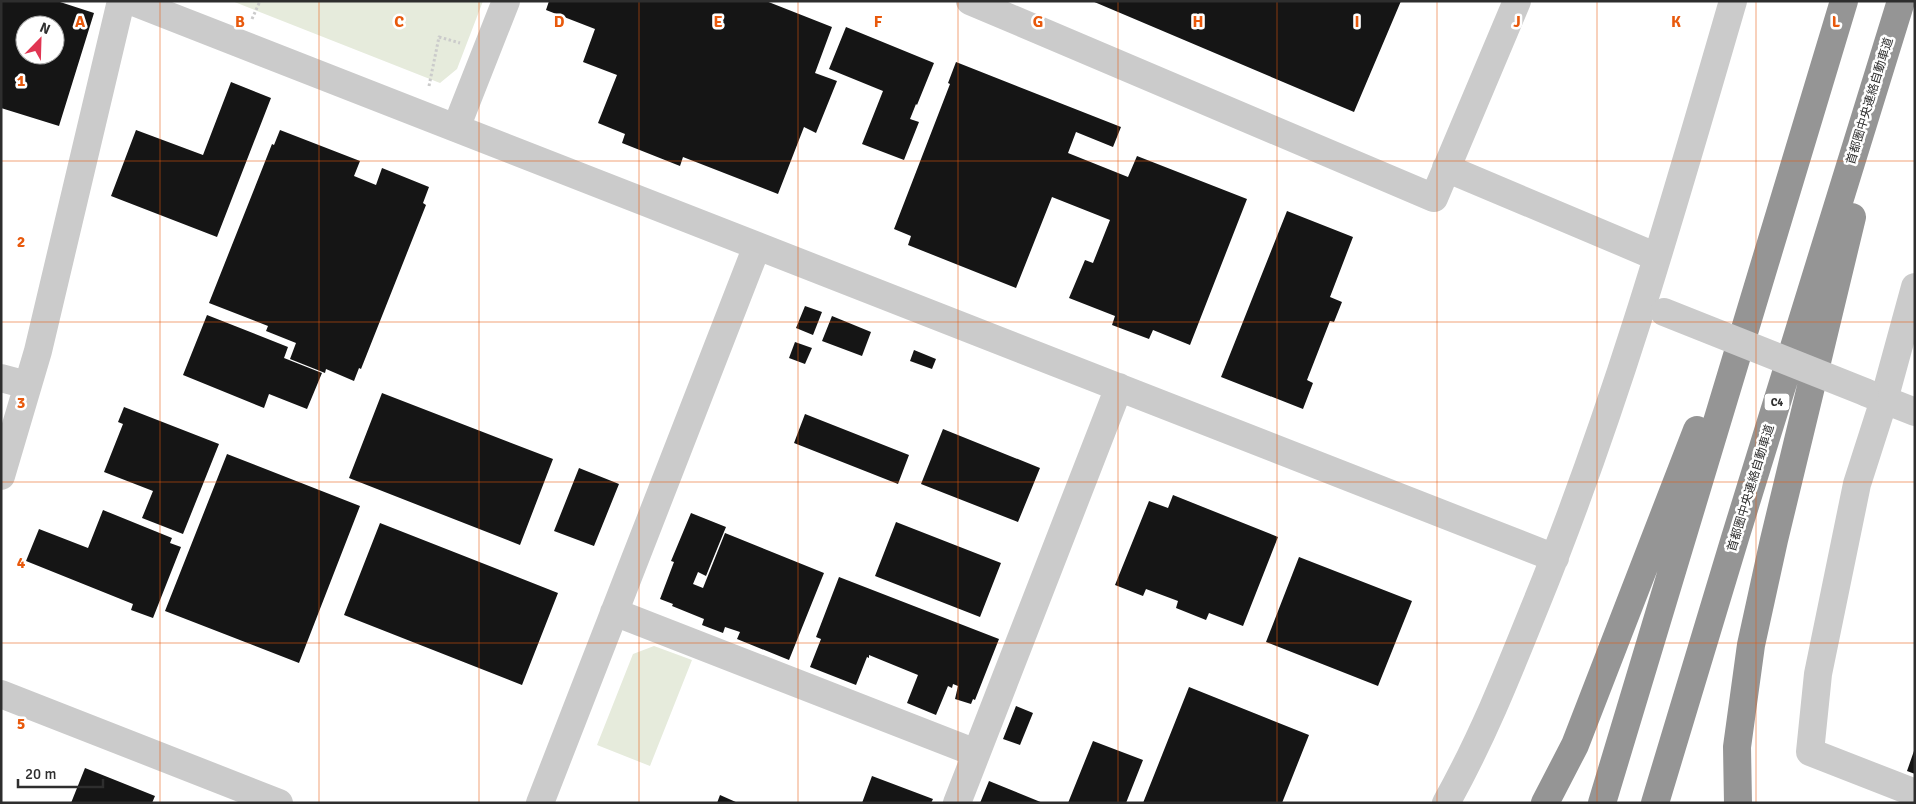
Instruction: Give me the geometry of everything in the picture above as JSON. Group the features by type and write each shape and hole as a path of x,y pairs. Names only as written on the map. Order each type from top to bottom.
{"highway":[{"path":"1602,803 1844,1"},
{"path":"1738,803 1737,747 1751,645 1776,531 1902,1"},
{"name":"首都圏中央連絡自動車道","path":"1656,803 1741,519 1902,1"},
{"path":"1545,803 1575,745 1772,238"}],"street":[{"path":"1,476 38,351 121,1"},
{"path":"131,1 1555,558"},
{"path":"456,128 506,1"},
{"path":"970,1 1434,198 1517,1"},
{"path":"1446,803 1499,697 1555,558 1608,410 1653,308 1657,257 1733,1"},
{"path":"1446,168 1657,257"},
{"path":"540,803 757,246"},
{"path":"1915,286 1874,396 1818,674 1810,752 1915,793"},
{"path":"1653,308 1915,412"},
{"path":"1,378 27,385"},
{"path":"957,803 1119,387"},
{"path":"614,612 976,753"},
{"path":"1,694 279,803"}],"path":[{"path":"429,86 438,37 467,45"}],"shaded area":[{"path":"232,1 483,1 457,69 440,83"},
{"path":"654,646 692,660 650,766 597,745 633,654"}],"building":[{"path":"1,1 57,1 94,13 59,126 1,108"},
{"path":"549,1 766,1 832,27 815,73 837,81 816,133 804,127 778,194 683,157 680,166 622,143 625,134 598,123 617,75 583,62 595,29 546,10"},
{"path":"1092,1 1401,1 1354,112"},
{"path":"846,27 934,63 910,119 919,122 904,160 862,144 883,91 829,69"},
{"path":"956,62 1121,127 1113,147 1076,132 1068,153 1128,177 1137,156 1247,199 1190,345 1153,330 1149,339 1112,325 1115,316 1069,298 1085,260 1093,263 1110,220 1052,197 1016,288 908,245 911,236 894,229 950,84 948,83"},
{"path":"231,82 271,98 217,237 111,196 136,130 203,155"},
{"path":"280,130 360,161 354,176 376,185 382,168 429,187 423,203 426,205 361,369 359,368 354,381 326,369 325,373 290,359 296,343 266,331 268,326 209,303 272,144 274,145"},
{"path":"1287,211 1353,237 1330,297 1342,302 1334,322 1330,321 1307,380 1313,383 1303,409 1221,377"},
{"path":"805,306 822,312 813,335 796,328"},
{"path":"207,315 288,347 284,358 322,373 307,409 269,394 264,408 183,375"},
{"path":"832,316 871,332 862,356 822,341"},
{"path":"795,342 812,348 805,364 789,358"},
{"path":"914,350 936,359 932,369 910,361"},
{"path":"382,393 553,459 520,545 349,478"},
{"path":"124,407 219,444 183,534 142,518 153,491 104,472 123,424 118,422"},
{"path":"805,414 909,455 898,484 794,443"},
{"path":"943,429 1040,468 1018,522 921,484"},
{"path":"227,454 360,506 299,663 165,611"},
{"path":"579,468 619,484 594,546 554,531"},
{"path":"1173,495 1278,537 1243,626 1209,613 1206,620 1176,608 1178,601 1146,589 1143,596 1115,585 1149,501 1168,508"},
{"path":"103,510 172,538 170,543 181,547 153,618 131,610 133,604 26,561 39,529 88,548"},
{"path":"691,513 726,527 706,576 698,572 693,584 703,588 725,533 824,573 789,660 737,639 740,632 725,627 723,633 702,625 704,619 660,599 674,562 671,561"},
{"path":"896,522 1001,563 980,617 875,576"},
{"path":"380,523 558,593 522,685 344,615"},
{"path":"1299,557 1412,601 1378,686 1266,642"},
{"path":"839,577 999,639 975,700 973,699 971,704 955,699 958,686 953,684 952,688 948,686 936,715 907,703 918,675 869,655 856,685 810,667 821,639 816,637"},
{"path":"1189,687 1309,735 1282,803 1143,803"},
{"path":"1016,706 1033,713 1020,745 1003,739"},
{"path":"1093,741 1143,760 1126,803 1068,803"},
{"path":"1915,748 1915,774 1907,771"},
{"path":"85,768 155,796 152,803 71,803"},
{"path":"872,776 933,799 931,803 862,803"},
{"path":"989,781 1043,803 980,803"},
{"path":"720,795 738,803 717,803"}]}
